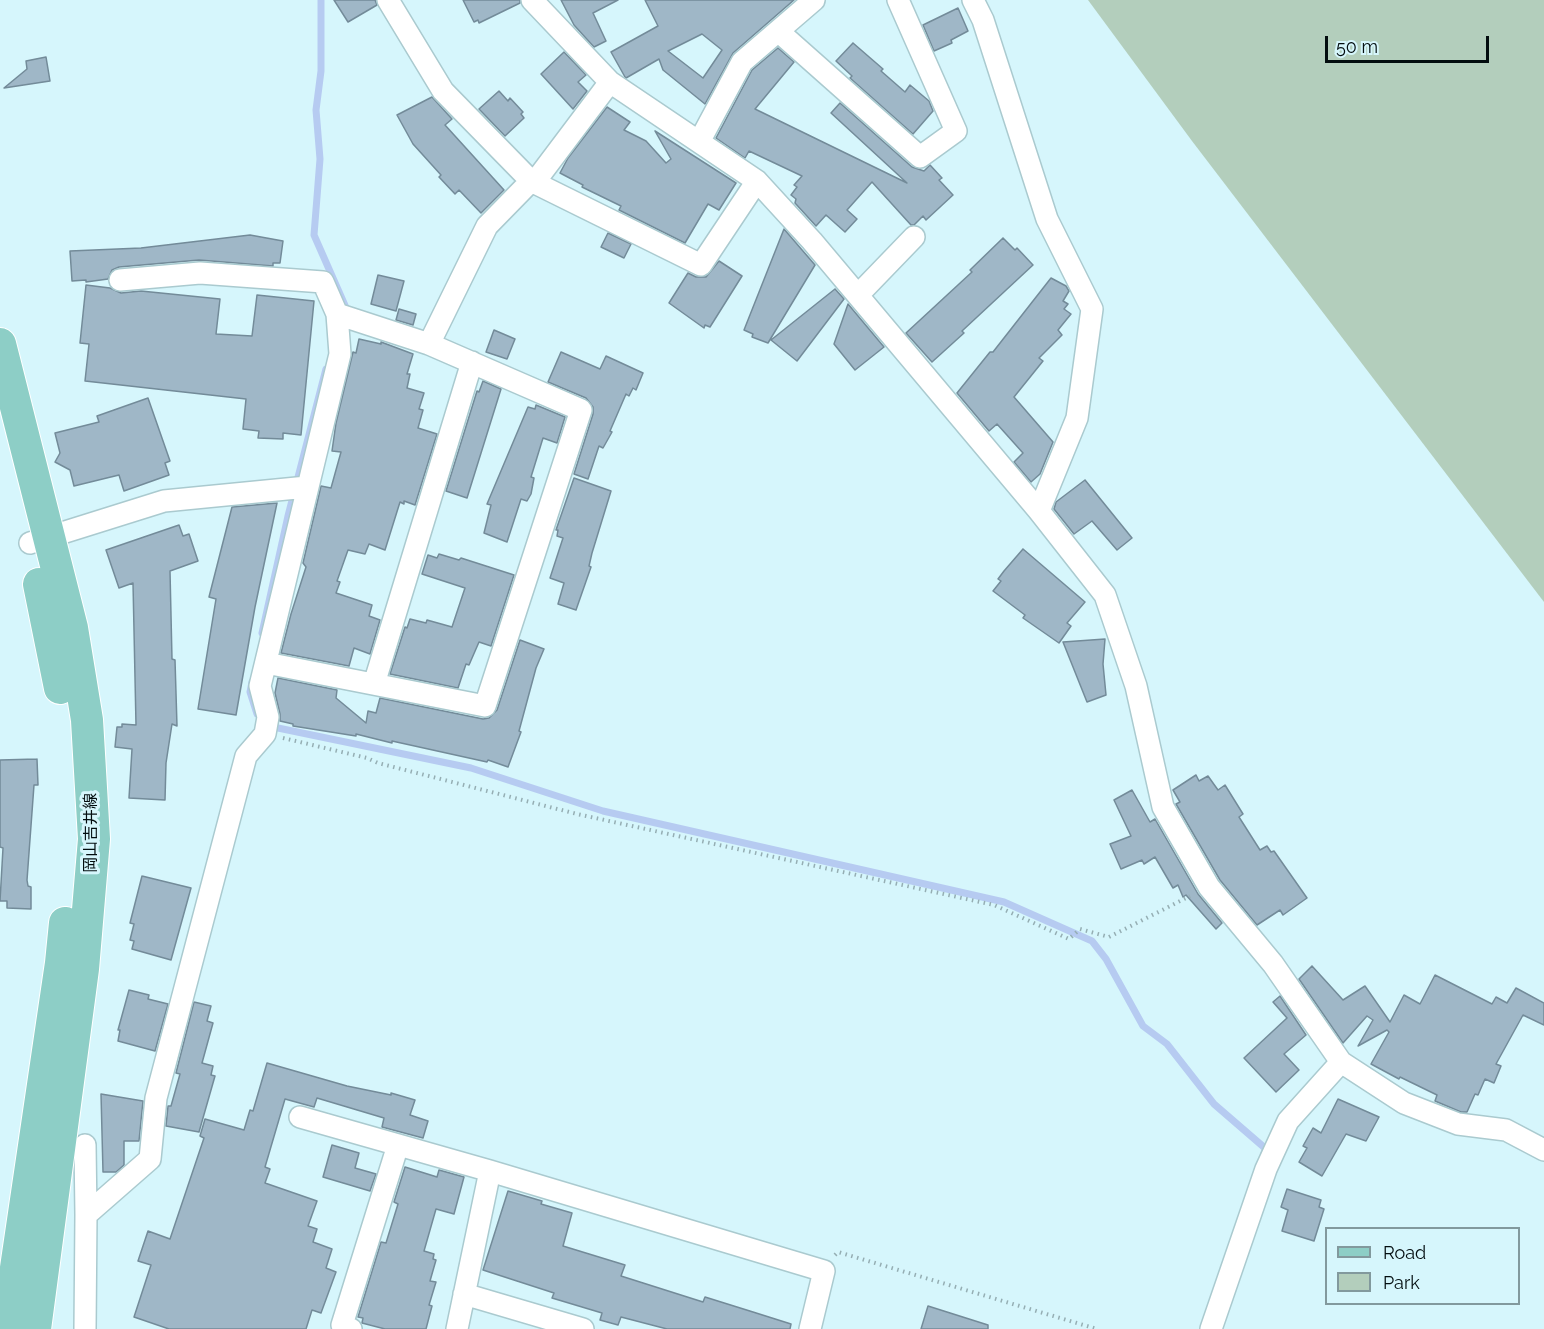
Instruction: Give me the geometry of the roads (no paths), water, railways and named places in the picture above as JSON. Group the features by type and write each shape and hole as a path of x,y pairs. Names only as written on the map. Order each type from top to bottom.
{"main road":[{"name":"岡山吉井線","path":"0,344 39,539 45,606 68,728 72,838 61,963 7,1329"},
{"name":"岡山吉井線","path":"0,430 72,628 87,720 94,839 83,969 35,1329"}],"street":[{"path":"388,0 442,91 531,181 701,266 757,181"},
{"path":"532,0 610,82 757,181 813,241 1039,511 1105,595 1136,686 1163,807 1209,886 1273,964 1341,1062 1404,1103 1458,1124 1506,1130 1544,1150"},
{"path":"699,142 742,63 814,0"},
{"path":"778,31 920,157 956,131 898,0"},
{"path":"973,0 983,20 1047,219 1092,309 1077,418 1039,511"},
{"path":"429,344 487,226 531,181 540,175 610,82"},
{"path":"858,295 914,237"},
{"path":"86,1215 150,1159 156,1098 246,756 265,734 268,717 260,686 340,354 337,314 324,282 200,273 120,280"},
{"path":"266,663 485,706 581,410 429,344 337,314"},
{"path":"374,684 472,362"},
{"path":"39,539 164,501 307,487"},
{"path":"1211,1329 1266,1169 1288,1121 1341,1062"},
{"path":"300,1117 824,1270 810,1329"},
{"path":"85,1145 85,1329"},
{"path":"351,1329 342,1325 398,1145"},
{"path":"456,1329 490,1171"},
{"path":"464,1294 583,1329"}],"waterway":[{"path":"321,0 321,71 316,110 320,159 314,235 347,310 345,314"},
{"path":"262,633 288,516 326,369"},
{"path":"252,682 250,692 257,714"},
{"path":"269,724 278,728 471,768 603,811 1004,902 1092,941 1106,959 1143,1026 1167,1044 1214,1104 1266,1149 1264,1153"}]}
